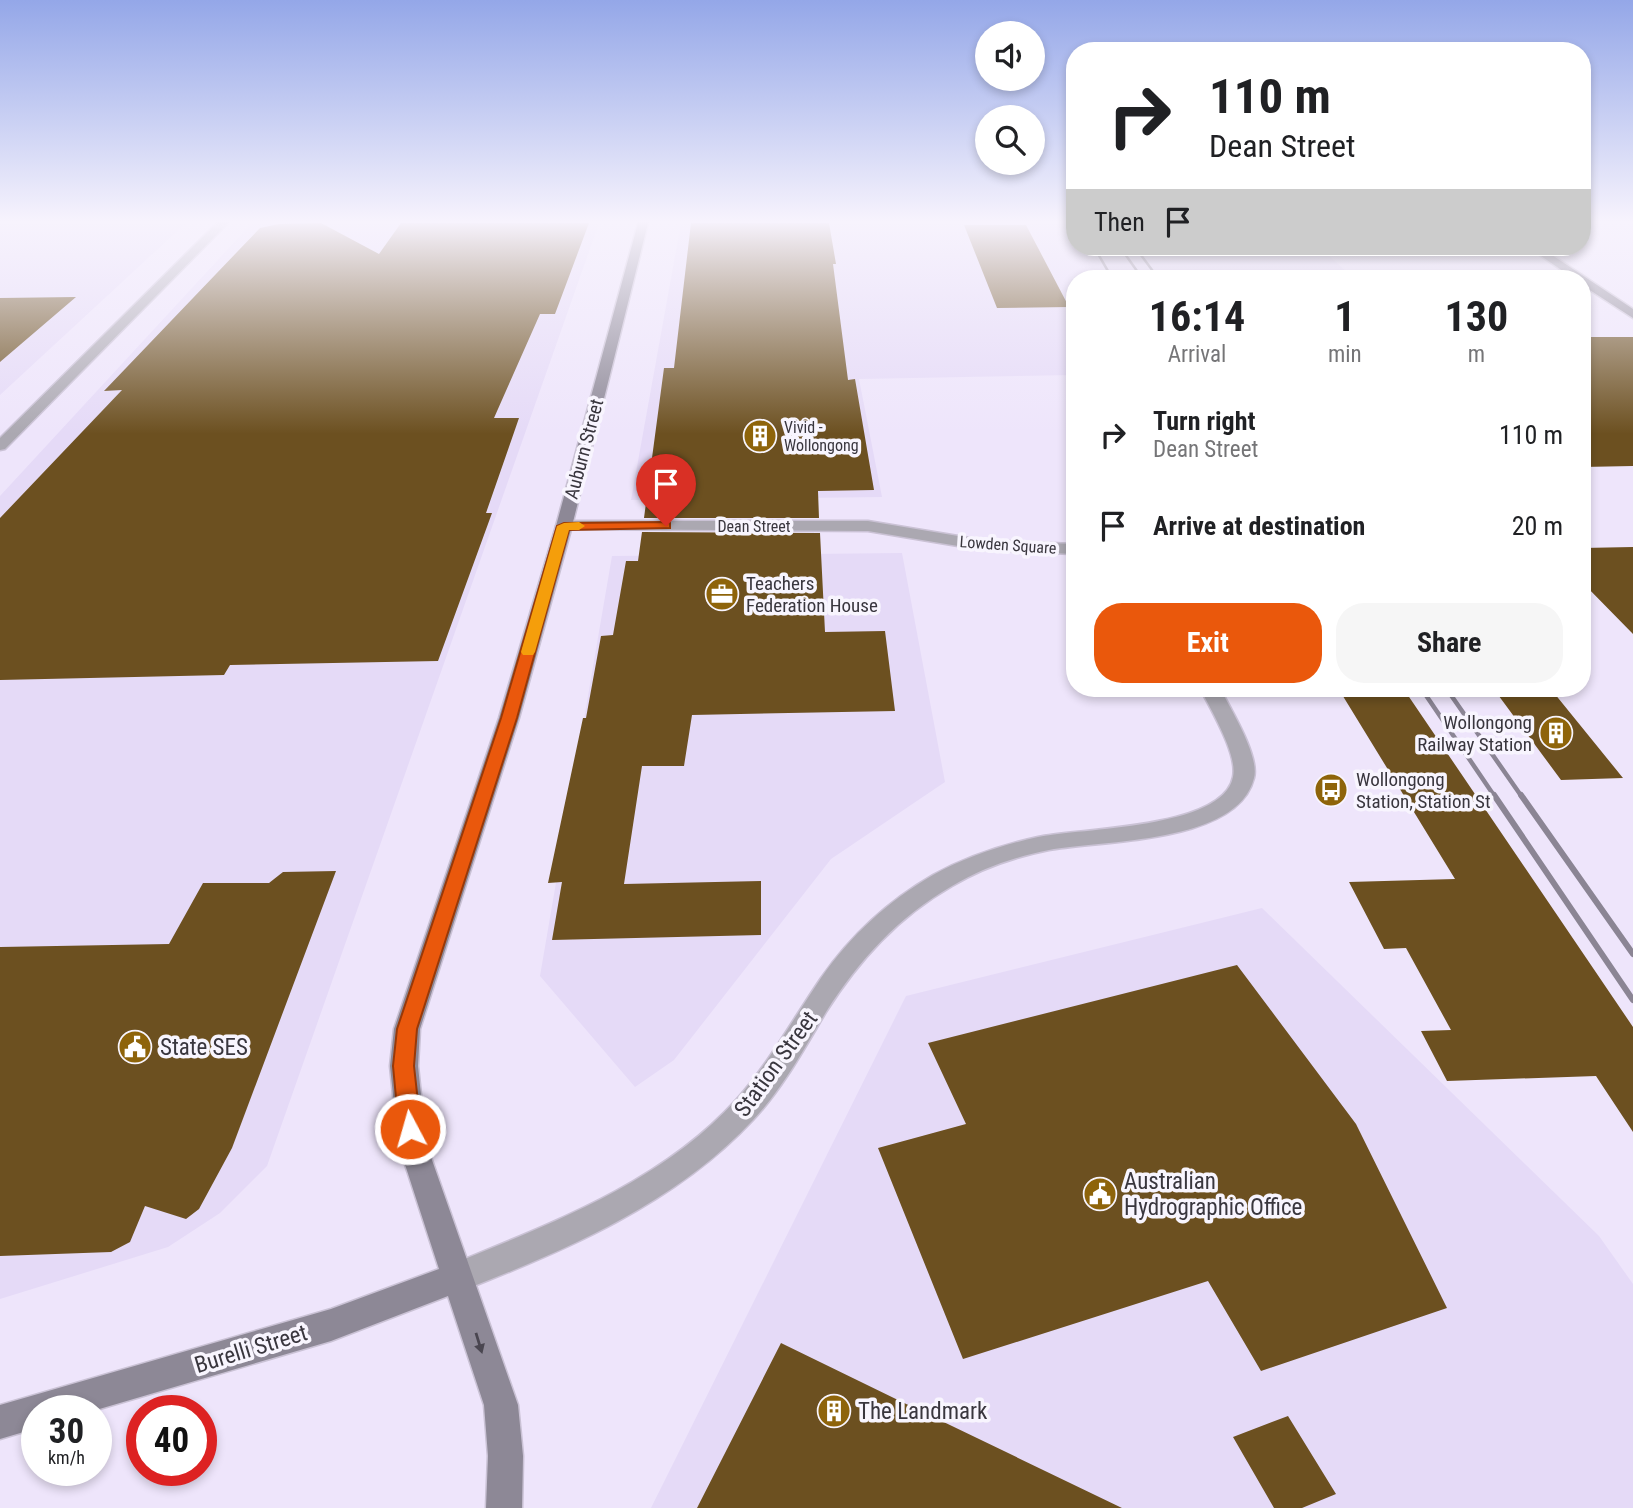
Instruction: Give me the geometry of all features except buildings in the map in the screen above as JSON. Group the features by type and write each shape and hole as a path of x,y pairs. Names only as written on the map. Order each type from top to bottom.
{"street":[{"path":"0,446 153,293"},
{"name":"Auburn Street","path":"459,1277 412,1143 404,1066 407,1029 509,718 564,526 625,293"},
{"path":"1602,293 1633,314"},
{"name":"Dean Street","path":"564,526 868,526 942,539"},
{"name":"Lowden Square","path":"942,539 1005,547 1066,549"},
{"name":"Station Street","path":"459,1277 592,1219 641,1193 695,1158 761,1091 785,1060 843,967 864,941 915,896 979,862 1014,850 1052,842 1156,829 1208,815 1226,805 1240,792 1244,776 1242,759 1214,697"},
{"path":"459,1277 501,1405 506,1437 504,1508"},
{"name":"Burelli Street","path":"93,1395 331,1325 459,1277"},
{"name":"Burelli Street","path":"0,1422 21,1416"}],"shaded area":[{"path":"0,293 110,293 0,395"},
{"path":"187,293 574,293 267,1166 220,1213 168,1247 0,1299 0,496"},
{"path":"668,293 1066,293 1066,375 859,379 882,497 631,500"},
{"path":"902,553 945,782 831,859 674,1060 635,1087 540,976 612,556"},
{"path":"1262,908 1599,1236 1633,1284 1633,1508 651,1508 906,996"}],"railway":[{"path":"1427,697 1495,797"},
{"path":"1452,697 1522,797"},
{"path":"1494,795 1633,1000"},
{"path":"1521,795 1633,954"}],"slow traffic":[{"path":"528,652 564,526 579,526"}],"place":[{"name":"Vivid - Wollongong","path":"760,436"},
{"name":"Teachers Federation House","path":"722,594"},
{"name":"Wollongong Railway Station","path":"1556,733"},
{"name":"Wollongong Station, Station St","path":"1331,790"},
{"name":"State SES","path":"135,1047"},
{"name":"Australian Hydrographic Office","path":"1100,1194"},
{"name":"The Landmark","path":"834,1411"}],"route":[{"path":"410,1129 404,1066 407,1029 509,718 564,526 666,526"}]}
